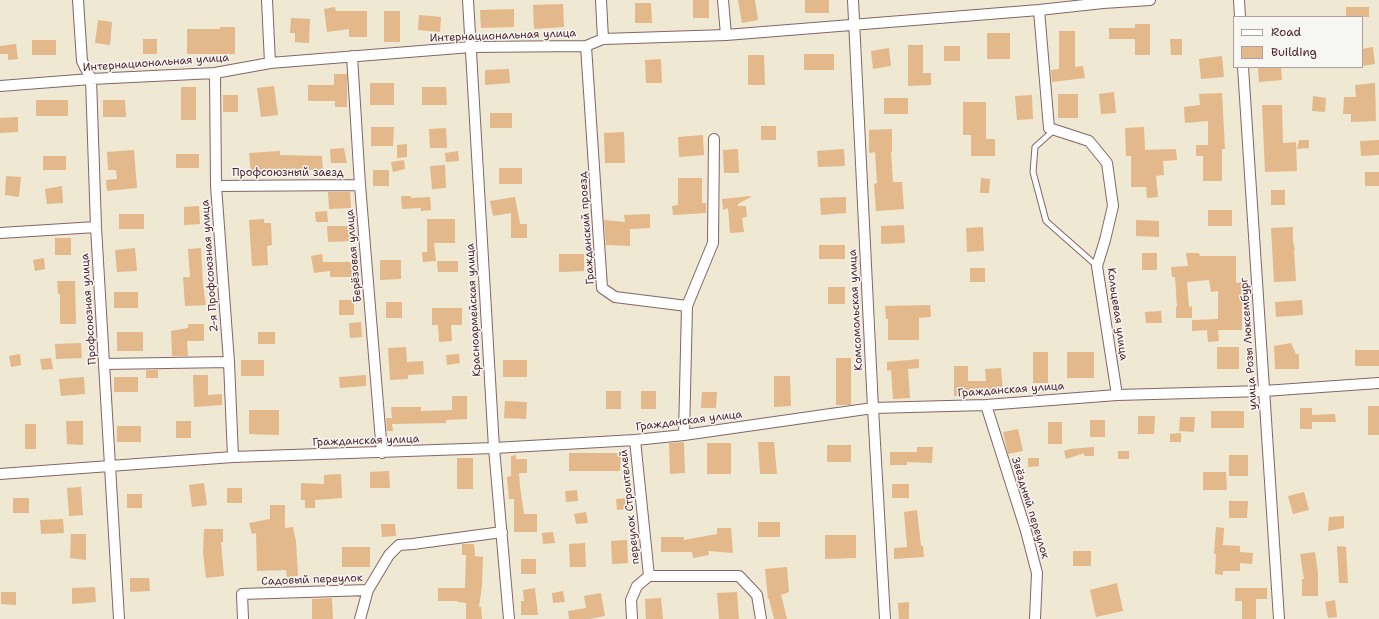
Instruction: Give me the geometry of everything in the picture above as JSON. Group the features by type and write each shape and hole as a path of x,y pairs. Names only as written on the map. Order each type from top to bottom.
{"street":[{"name":"Профсоюзная улица","path":"78,0 82,61 91,79 96,227 119,619"},
{"path":"267,0 270,64"},
{"name":"Красноармейская улица","path":"468,0 494,448 509,619"},
{"path":"601,0 603,39"},
{"path":"723,0 726,35"},
{"name":"Комсомольская улица","path":"852,0 885,619"},
{"name":"Интернациональная улица","path":"0,86 91,79 215,73 270,64 471,47 586,46 603,39 726,35 1039,10 1102,1 1150,0"},
{"path":"1239,0 1240,16"},
{"path":"1039,10 1048,128 1054,130"},
{"name":"Гражданский проезд","path":"586,46 602,288 615,297 687,306"},
{"name":"Берёзовая улица","path":"352,56 360,185 382,453"},
{"name":"улица Розы Люксембург","path":"1243,68 1279,619"},
{"name":"2-я Профсоюзная улица","path":"215,73 216,186 229,362 233,457"},
{"name":"Кольцевая улица","path":"1054,130 1089,141 1107,163 1113,206 1097,266 1117,395"},
{"path":"684,436 687,306 713,243 714,139"},
{"name":"Профсоюзный заезд","path":"216,186 360,185"},
{"path":"0,233 96,227"},
{"path":"104,364 229,362"},
{"name":"Гражданская улица","path":"0,474 233,457 382,453 635,440 684,436 873,408 986,405 1117,395 1264,392 1379,383"},
{"name":"Звёздный переулок","path":"986,405 1026,531 1037,573 1035,619"},
{"name":"переулок Строителей","path":"635,440 649,576 739,576 757,595 761,619"},
{"name":"Садовый переулок","path":"243,619 242,594 368,590 389,555 399,545 502,532"},
{"path":"632,619 631,600 637,586 649,576"},
{"path":"360,619 368,590"}],"lane":[{"path":"1054,130 1035,147 1033,172 1046,221 1097,266"}],"building":[{"path":"693,0 709,0 709,18 693,18"},
{"path":"738,0 755,0 758,20 742,23"},
{"path":"805,0 829,0 829,13 805,13"},
{"path":"635,3 651,3 652,23 635,23"},
{"path":"563,4 564,27 534,29 533,5"},
{"path":"335,7 336,11 367,11 367,37 349,37 349,29 327,32 324,9"},
{"path":"1346,7 1369,7 1369,17 1346,16"},
{"path":"514,9 514,27 481,28 480,10"},
{"path":"384,11 400,11 400,42 384,42"},
{"path":"419,15 441,17 440,32 418,30"},
{"path":"291,18 310,19 309,43 295,42 295,33 290,33"},
{"path":"98,20 112,22 110,45 95,43"},
{"path":"1135,24 1150,24 1150,55 1135,55 1135,39 1109,39 1109,28 1135,28"},
{"path":"220,27 235,27 235,54 187,54 187,29 220,29"},
{"path":"1059,31 1075,31 1075,67 1083,66 1085,78 1052,82 1051,70 1059,69"},
{"path":"987,33 1010,33 1010,59 987,59"},
{"path":"143,39 157,39 157,54 143,54"},
{"path":"1170,39 1182,39 1182,55 1171,55"},
{"path":"32,40 56,40 56,55 32,55"},
{"path":"16,44 18,59 8,60 8,54 0,54 0,46"},
{"path":"908,45 923,45 923,73 931,73 931,85 908,86"},
{"path":"944,46 960,46 960,61 944,61"},
{"path":"1373,47 1375,64 1363,66 1363,49"},
{"path":"889,48 891,66 873,69 871,51"},
{"path":"804,54 834,54 834,70 804,70"},
{"path":"748,55 764,55 765,85 748,85"},
{"path":"1222,56 1224,77 1201,79 1199,59"},
{"path":"661,59 662,83 646,83 645,60"},
{"path":"1258,68 1281,68 1282,80 1259,82"},
{"path":"509,69 510,83 485,85 485,70"},
{"path":"334,74 347,74 347,107 335,107 335,101 308,101 308,85 334,85"},
{"path":"370,83 394,83 394,105 370,105"},
{"path":"1375,83 1376,121 1351,122 1351,114 1343,114 1344,97 1356,97 1355,85"},
{"path":"274,86 278,115 261,117 257,88"},
{"path":"181,87 196,87 196,120 181,120"},
{"path":"422,87 446,87 447,105 422,105"},
{"path":"1114,92 1116,113 1101,114 1099,94"},
{"path":"1222,93 1225,149 1222,149 1222,181 1203,181 1203,156 1196,156 1196,145 1208,145 1208,121 1185,123 1184,107 1200,105 1199,94"},
{"path":"1058,94 1078,94 1078,118 1058,118"},
{"path":"223,95 238,95 238,112 223,112"},
{"path":"1032,95 1033,119 1017,120 1015,96"},
{"path":"1313,96 1326,98 1325,112 1312,111"},
{"path":"884,98 908,98 908,114 884,114"},
{"path":"36,100 68,100 68,116 36,116"},
{"path":"103,100 125,100 126,117 103,117"},
{"path":"963,102 986,102 986,139 995,139 995,156 971,156 971,135 963,135"},
{"path":"1262,105 1282,105 1283,143 1296,142 1297,171 1265,172"},
{"path":"490,113 512,113 512,128 490,128"},
{"path":"18,117 18,132 0,133 0,118"},
{"path":"761,126 776,126 776,140 761,140"},
{"path":"371,127 394,127 393,146 371,146"},
{"path":"1144,127 1145,150 1176,149 1177,160 1163,161 1164,175 1156,176 1158,197 1147,198 1146,187 1131,187 1131,156 1126,156 1125,128"},
{"path":"446,128 447,148 430,148 429,129"},
{"path":"892,129 891,152 893,182 902,182 904,209 876,211 874,184 877,183 875,152 869,153 869,130"},
{"path":"624,132 625,163 605,163 604,133"},
{"path":"703,135 704,155 679,157 678,137"},
{"path":"1299,140 1309,140 1309,148 1297,149"},
{"path":"1379,140 1379,155 1361,156 1360,141"},
{"path":"407,144 407,157 397,158 397,145"},
{"path":"344,148 347,163 331,163 330,149"},
{"path":"738,149 739,173 724,173 723,150"},
{"path":"844,149 845,166 818,167 817,151"},
{"path":"134,150 137,188 107,191 106,180 117,179 116,170 108,170 107,152"},
{"path":"280,151 280,155 322,156 323,170 281,169 281,171 251,174 249,153"},
{"path":"458,151 459,161 446,162 445,153"},
{"path":"176,154 199,154 199,168 176,168"},
{"path":"43,156 66,156 66,170 43,170"},
{"path":"404,160 405,169 393,172 391,162"},
{"path":"445,165 446,188 432,189 430,166"},
{"path":"499,168 522,168 522,184 499,184"},
{"path":"373,170 389,170 389,186 373,186"},
{"path":"1365,172 1379,172 1379,186 1365,186"},
{"path":"6,176 21,177 19,197 5,195"},
{"path":"678,178 702,178 702,203 706,203 706,213 673,215 672,206 678,205"},
{"path":"981,178 990,179 989,193 980,193"},
{"path":"62,186 63,203 47,204 45,189"},
{"path":"1271,190 1285,190 1285,205 1271,205"},
{"path":"328,192 350,192 351,208 329,209"},
{"path":"401,196 411,196 411,198 430,197 431,210 421,211 421,208 402,209"},
{"path":"751,196 738,204 738,206 746,206 747,217 742,218 744,232 730,233 728,208 723,210 722,199"},
{"path":"515,197 520,224 527,224 527,238 511,238 511,213 493,216 490,201"},
{"path":"846,197 846,213 821,215 820,198"},
{"path":"199,206 200,224 184,225 184,207"},
{"path":"1208,210 1232,210 1232,226 1208,226"},
{"path":"327,211 328,222 316,222 315,212"},
{"path":"119,214 144,214 144,229 119,229"},
{"path":"650,214 650,228 630,229 630,246 606,245 604,220 625,222 624,215"},
{"path":"264,219 264,223 271,223 272,245 267,246 268,265 252,266 249,220"},
{"path":"427,219 455,219 455,243 434,243 436,261 423,262 422,252 427,252"},
{"path":"1136,220 1159,221 1159,237 1136,236"},
{"path":"904,225 905,243 881,244 881,226"},
{"path":"327,226 350,226 351,241 328,242"},
{"path":"983,227 984,251 967,252 966,228"},
{"path":"1293,227 1296,281 1274,282 1271,228"},
{"path":"55,238 71,238 71,255 55,255"},
{"path":"819,245 845,245 845,259 819,259"},
{"path":"135,248 137,271 117,272 115,250"},
{"path":"201,248 206,305 185,306 183,277 190,277 188,249"},
{"path":"1142,253 1157,253 1157,270 1142,270"},
{"path":"1186,253 1199,253 1200,256 1236,256 1236,283 1244,282 1246,293 1242,293 1242,330 1218,330 1219,341 1208,342 1207,330 1192,331 1192,320 1218,319 1218,291 1211,292 1209,280 1187,282 1189,307 1192,306 1192,318 1176,318 1177,307 1175,277 1172,277 1171,267 1188,266"},
{"path":"322,254 323,262 354,262 354,277 330,277 330,271 314,273 311,256"},
{"path":"559,254 584,254 584,271 559,272"},
{"path":"44,258 45,269 35,271 33,260"},
{"path":"380,260 401,260 401,279 380,280"},
{"path":"437,261 458,261 458,272 438,272"},
{"path":"970,268 985,268 985,282 970,282"},
{"path":"57,281 75,281 76,324 60,324 60,294 58,294"},
{"path":"828,287 845,287 845,304 828,304"},
{"path":"114,292 138,292 138,308 114,308"},
{"path":"339,300 354,300 354,315 339,315"},
{"path":"1302,300 1303,315 1276,317 1275,302"},
{"path":"386,302 402,302 402,318 386,318"},
{"path":"930,305 931,317 919,318 919,340 888,340 888,319 886,319 885,306"},
{"path":"432,308 462,308 462,325 451,325 452,341 439,342 438,325 432,325"},
{"path":"1161,311 1162,323 1146,323 1145,312"},
{"path":"361,322 362,337 350,338 349,323"},
{"path":"188,324 204,324 204,341 187,341 188,356 172,356 171,331 188,328"},
{"path":"117,332 143,332 143,351 117,351"},
{"path":"258,332 275,332 275,344 258,344"},
{"path":"81,343 82,358 56,359 55,344"},
{"path":"1291,343 1296,354 1299,354 1299,369 1275,369 1274,346"},
{"path":"406,347 407,362 423,361 424,374 408,375 408,379 390,380 388,348"},
{"path":"1217,347 1239,347 1239,369 1217,369"},
{"path":"1355,350 1379,350 1379,366 1355,366"},
{"path":"1033,352 1048,352 1048,383 1033,383"},
{"path":"1067,352 1094,352 1094,378 1067,378"},
{"path":"20,354 21,365 11,367 9,356"},
{"path":"459,354 460,363 447,365 446,355"},
{"path":"51,358 53,369 42,370 40,359"},
{"path":"836,358 851,358 851,405 836,405"},
{"path":"919,359 919,368 908,369 910,398 893,399 891,370 887,371 887,362"},
{"path":"241,360 264,360 264,376 241,376"},
{"path":"503,360 527,360 527,377 503,377"},
{"path":"954,366 968,366 968,381 986,381 985,369 1001,368 1003,392 977,394 977,396 954,396"},
{"path":"146,370 158,370 158,378 146,378"},
{"path":"193,375 208,375 208,395 222,394 222,405 194,407"},
{"path":"366,375 366,386 340,388 339,377"},
{"path":"774,376 790,376 791,406 774,407"},
{"path":"84,377 85,394 61,396 59,379"},
{"path":"114,377 138,377 138,392 114,392"},
{"path":"606,391 621,391 621,409 606,409"},
{"path":"641,391 656,391 656,409 641,409"},
{"path":"702,392 717,392 716,408 701,408"},
{"path":"452,396 467,396 467,419 446,420 446,423 392,424 393,431 387,431 386,418 392,418 391,407 421,407 421,411 452,410"},
{"path":"505,401 527,402 526,419 504,418"},
{"path":"1368,406 1379,406 1379,435 1368,435"},
{"path":"1300,408 1312,408 1312,415 1335,414 1336,422 1312,422 1312,429 1300,429"},
{"path":"249,410 279,410 279,435 249,434"},
{"path":"1211,411 1244,411 1244,428 1211,428"},
{"path":"1138,416 1155,416 1154,434 1138,434"},
{"path":"1180,417 1195,417 1194,432 1179,431"},
{"path":"1090,420 1105,420 1105,437 1090,437"},
{"path":"66,421 83,421 83,445 67,444"},
{"path":"176,421 191,421 191,438 176,438"},
{"path":"1048,422 1062,422 1062,444 1048,444"},
{"path":"25,424 36,424 36,449 25,449"},
{"path":"117,426 141,426 141,442 117,442"},
{"path":"1018,429 1023,451 1008,454 1003,432"},
{"path":"1181,433 1181,442 1170,442 1170,434"},
{"path":"684,442 685,473 670,474 669,443"},
{"path":"758,442 774,442 777,474 760,474"},
{"path":"707,443 731,443 731,474 707,474"},
{"path":"827,445 851,445 851,462 827,462"},
{"path":"917,447 933,447 932,463 907,462 907,465 890,465 890,452 917,452"},
{"path":"1094,447 1094,456 1084,456 1084,453 1066,459 1064,451"},
{"path":"1118,451 1129,451 1129,459 1118,459"},
{"path":"569,453 621,453 620,471 569,471"},
{"path":"516,455 516,459 527,459 527,473 519,473 520,486 524,514 537,514 537,532 514,532 514,499 509,499 507,477 511,476 511,456"},
{"path":"1229,455 1248,455 1248,476 1229,476"},
{"path":"457,458 473,458 473,489 457,489"},
{"path":"1028,458 1039,458 1039,466 1028,467"},
{"path":"389,471 390,488 370,488 370,472"},
{"path":"1203,472 1226,472 1227,490 1203,490"},
{"path":"341,474 342,498 315,500 315,508 305,508 305,500 301,500 301,483 324,484 324,475"},
{"path":"204,483 207,505 192,507 189,485"},
{"path":"892,484 909,484 909,498 892,498"},
{"path":"81,487 83,515 69,516 67,488"},
{"path":"227,488 242,488 242,503 227,503"},
{"path":"577,490 578,501 566,502 565,491"},
{"path":"1304,492 1309,510 1293,514 1288,496"},
{"path":"127,494 142,494 142,508 127,508"},
{"path":"13,498 29,498 29,513 13,513"},
{"path":"628,498 630,509 617,510 616,499"},
{"path":"1229,501 1248,501 1247,518 1229,518"},
{"path":"270,505 285,505 285,528 293,527 296,541 298,576 287,577 286,570 257,571 256,533 252,534 249,523 270,519"},
{"path":"917,510 921,546 923,546 924,557 894,559 894,548 907,547 904,512"},
{"path":"586,512 588,523 576,524 574,514"},
{"path":"1344,516 1344,528 1328,531 1329,517"},
{"path":"63,519 64,533 41,534 40,520"},
{"path":"758,522 780,522 780,537 758,537"},
{"path":"381,524 395,524 396,536 382,537"},
{"path":"1216,527 1224,528 1223,545 1240,546 1240,552 1253,553 1252,564 1240,563 1240,571 1223,571 1223,575 1215,574 1216,554 1214,554"},
{"path":"717,528 731,528 733,553 708,551 709,555 693,558 692,552 661,552 661,537 684,537 684,540 717,534"},
{"path":"204,529 223,529 223,542 221,542 224,576 206,578 203,553"},
{"path":"553,532 555,543 543,544 542,533"},
{"path":"71,534 86,534 86,560 70,558"},
{"path":"825,535 856,535 856,558 825,559"},
{"path":"627,540 628,563 612,564 611,541"},
{"path":"585,543 586,567 570,567 569,544"},
{"path":"462,544 474,544 475,556 483,557 482,586 479,607 481,607 482,619 466,619 466,603 457,601 438,601 438,588 465,588 466,555 462,555"},
{"path":"1337,546 1346,547 1348,583 1339,583"},
{"path":"342,547 370,547 370,567 342,567"},
{"path":"1073,551 1091,551 1091,566 1073,566"},
{"path":"1315,552 1318,573 1318,596 1302,596 1302,579 1304,579 1300,554"},
{"path":"521,559 536,559 536,574 521,574"},
{"path":"787,567 789,592 781,595 787,619 774,619 768,599 765,569"},
{"path":"130,578 149,578 150,591 130,592"},
{"path":"1117,583 1123,611 1096,617 1090,590"},
{"path":"95,587 96,602 72,604 72,588"},
{"path":"535,588 538,615 521,615 521,601 524,601 523,590"},
{"path":"1235,588 1267,588 1267,599 1256,599 1256,619 1242,619 1242,601 1235,601"},
{"path":"563,591 565,602 553,603 552,593"},
{"path":"1,592 16,592 16,605 1,604"},
{"path":"737,592 739,619 719,619 717,593"},
{"path":"601,593 605,616 589,619 569,619 568,611 586,608 584,596"},
{"path":"332,598 333,619 312,619 312,599"},
{"path":"661,598 663,619 646,619 645,599"},
{"path":"1335,600 1337,617 1328,618 1325,602"},
{"path":"909,602 909,619 899,619 898,603"}]}
